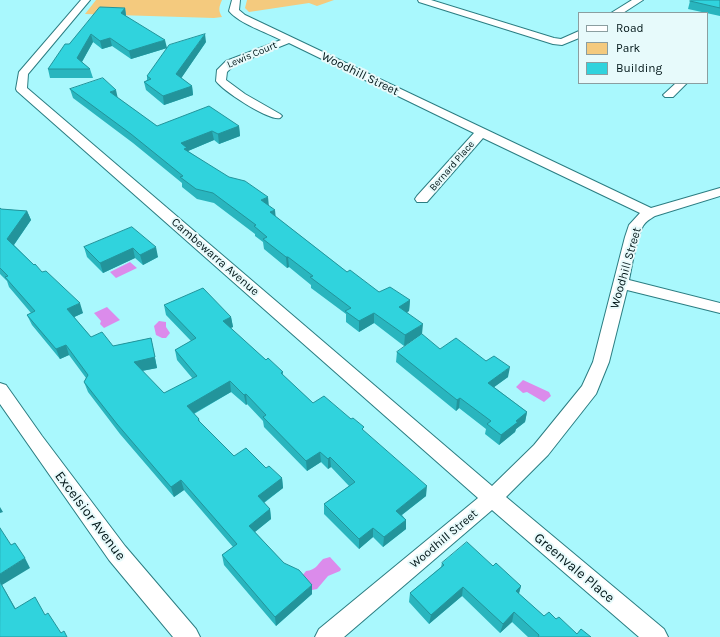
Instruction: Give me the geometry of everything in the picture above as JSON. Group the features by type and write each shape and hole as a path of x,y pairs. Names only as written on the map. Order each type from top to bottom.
{"street":[{"name":"Cambewarra Avenue","path":"86,0 22,74 21,89 492,498"},
{"name":"Woodhill Street","path":"236,0 234,11 242,17 650,213"},
{"path":"422,0 553,41 562,42 576,38"},
{"path":"618,12 639,0"},
{"name":"Lewis Court","path":"276,116 241,96 221,81 220,73 223,67 230,63 289,40"},
{"path":"669,95 681,84"},
{"name":"Bernard Place","path":"422,200 482,133"},
{"path":"650,213 720,192"},
{"name":"Woodhill Street","path":"327,637 492,498 541,450 569,417 590,389 601,362 636,225 642,218 650,213"},
{"path":"620,283 720,308"},
{"name":"Excelsior Avenue","path":"0,390 34,441 117,553 188,637"},
{"name":"Greenvale Place","path":"492,498 656,637"}],"green space":[{"path":"96,0 222,0 219,8 222,17 85,14"},
{"path":"247,0 334,0 317,6 309,3 249,12 245,8"}],"shaded area":[{"path":"130,262 137,268 116,278 110,272"},
{"path":"107,307 120,320 104,328 100,324 101,321 94,313"},
{"path":"159,321 166,322 166,327 170,333 166,338 156,335 154,326"},
{"path":"523,380 549,392 551,396 544,402 527,392 523,393 516,387"},
{"path":"330,557 341,569 340,571 328,576 317,589 312,590 309,588 302,576 306,571 318,565 323,559"}],"building":[{"path":"720,0 720,8 690,1"},
{"path":"100,7 125,8 121,13 165,40 129,51 110,38 100,41 91,34 77,58 90,69 48,69 65,44 69,44"},
{"path":"205,34 176,74 192,86 163,96 144,82 151,79 147,76 169,45"},
{"path":"103,78 116,90 110,92 157,126 209,106 239,126 218,134 212,131 181,143 187,148 184,149 229,177 245,181 268,197 261,200 275,210 270,212 347,272 350,270 379,292 390,287 410,300 399,307 423,324 405,335 374,313 359,321 345,311 351,308 310,277 313,276 263,239 267,237 254,226 256,225 213,193 196,189 180,177 183,176 131,134 70,89"},
{"path":"0,208 27,211 7,239 34,265 35,264 42,272 46,271 80,303 67,309 91,337 102,332 113,346 151,338 155,357 134,362 164,393 197,376 175,350 196,338 164,305 203,288 231,317 223,321 266,360 268,358 283,372 281,373 313,403 324,396 351,419 353,418 364,427 362,429 427,486 396,511 406,520 384,537 373,528 359,539 324,504 355,482 330,457 328,459 320,452 306,461 263,417 266,415 246,394 244,395 230,381 187,406 199,419 198,420 234,456 246,448 266,468 269,466 282,478 258,496 270,509 249,526 284,563 299,570 312,585 275,617 222,555 237,544 181,480 171,487 117,424 84,382 88,375 66,345 56,349 27,315 35,311 5,277 8,276 0,268"},
{"path":"132,227 156,247 140,255 133,248 100,263 84,247"},
{"path":"422,334 440,349 456,338 486,361 494,356 510,367 488,383 527,412 516,421 518,422 501,435 487,424 491,421 460,398 457,400 397,352"},
{"path":"0,528 11,545 15,543 25,558 0,574"},
{"path":"467,542 493,566 496,563 521,586 516,591 544,616 549,612 556,619 559,617 577,634 581,629 591,637 538,637 539,635 514,612 503,624 463,587 431,615 410,593 444,565 442,563"},
{"path":"0,582 15,609 35,597 45,615 48,613 61,633 64,631 67,637 0,637"}]}
